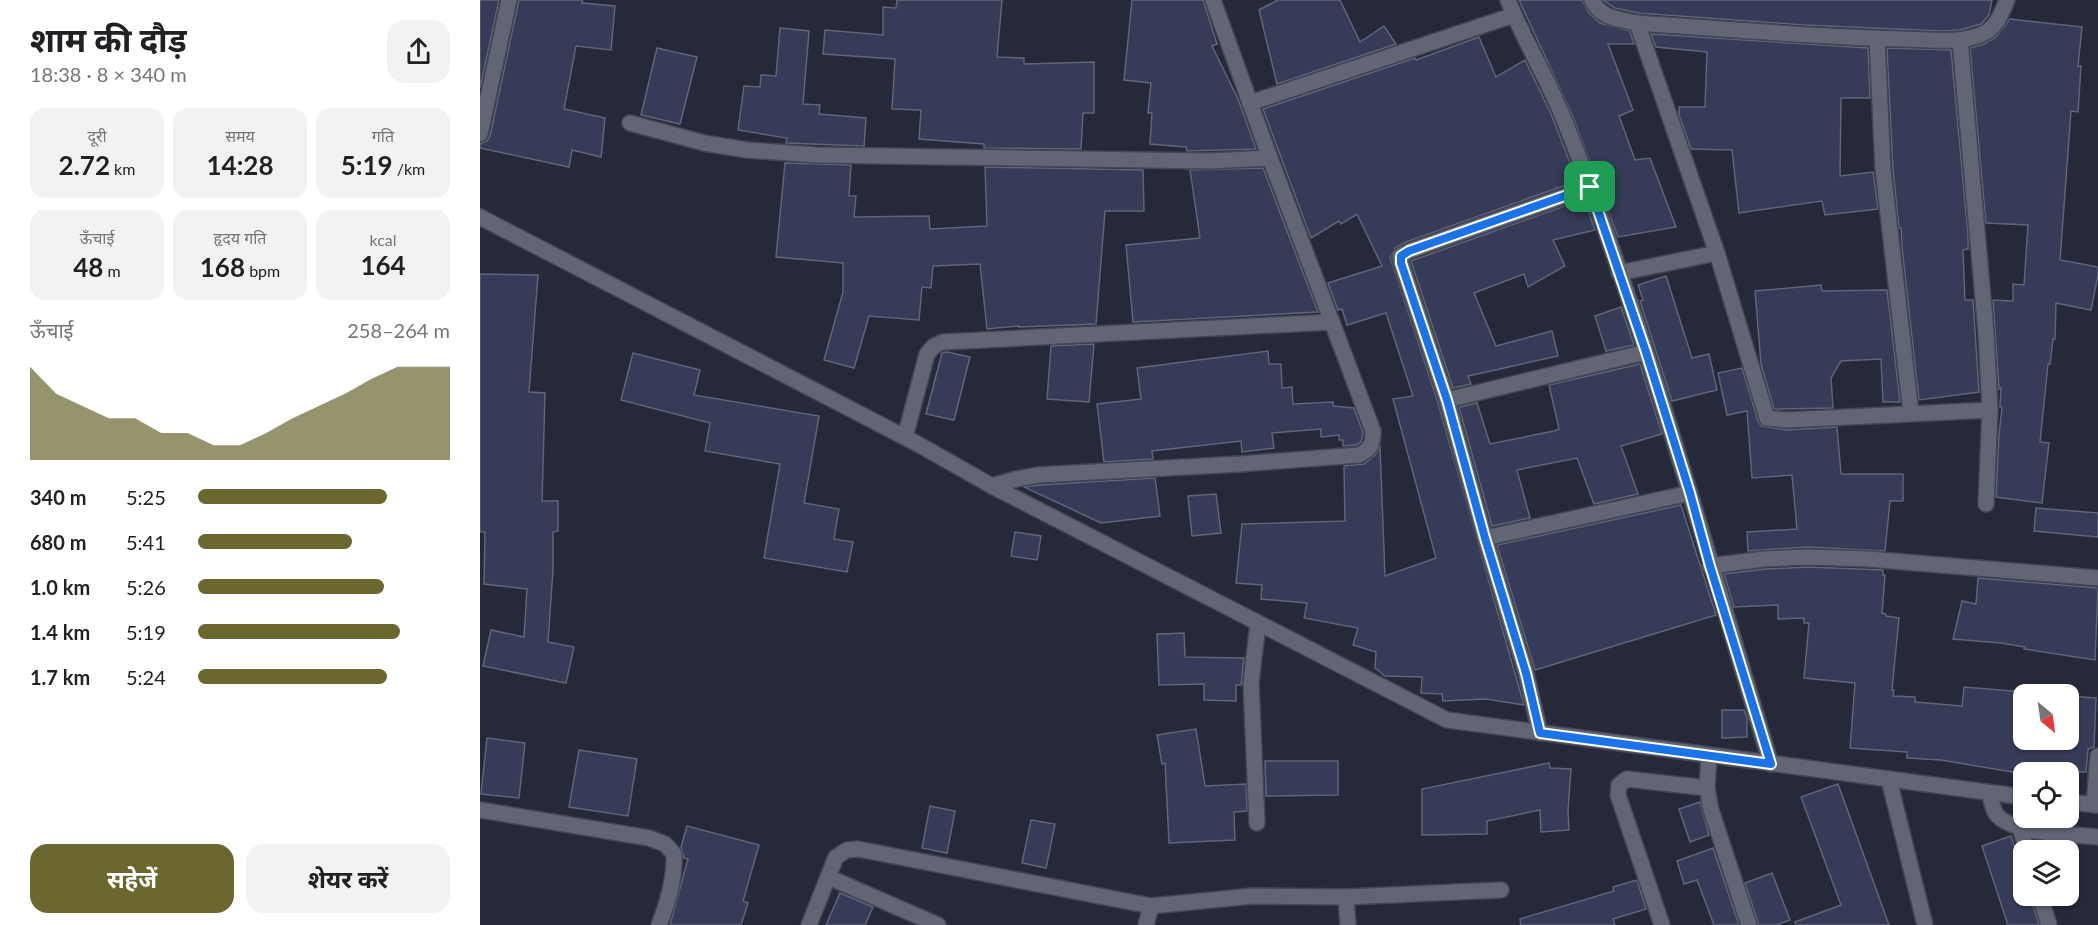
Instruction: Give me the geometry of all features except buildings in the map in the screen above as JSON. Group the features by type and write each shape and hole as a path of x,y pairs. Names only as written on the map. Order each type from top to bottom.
{"street":[{"path":"480,134 508,0"},
{"path":"992,486 1038,476 1359,455 1369,450 1373,442 1373,431 1213,0"},
{"path":"1592,0 1596,9 1608,16 1637,23 1876,38 1960,40 1980,35 1992,28 2001,16 2007,0"},
{"path":"1250,103 1511,7 1555,97 1590,187 1646,352 1771,764"},
{"path":"1637,23 1717,253 1767,417 1787,420 1990,410"},
{"path":"1876,38 1884,170 1911,413"},
{"path":"1960,40 1986,332 1990,410 1986,504"},
{"path":"630,123 704,143 747,150 816,155 1209,161 1270,158"},
{"path":"1540,733 1526,673 1485,538 1447,400 1401,263 1401,256 1409,251 1590,187"},
{"path":"480,217 905,437 992,486 1447,720 2013,796"},
{"path":"1619,273 1717,253"},
{"path":"905,437 927,354 934,346 943,342 1332,322"},
{"path":"1447,400 1646,352"},
{"path":"1485,538 1690,493"},
{"path":"1710,566 1797,558 1868,559 2098,578"},
{"path":"1257,823 1251,683 1258,623"},
{"path":"1709,756 1707,788 1711,810 1749,925"},
{"path":"2079,803 2096,805 2098,756"},
{"path":"1662,925 1618,795 1619,785 1627,779 1707,788"},
{"path":"1889,780 1925,925"},
{"path":"1989,793 1995,813 2005,823 2013,826"},
{"path":"480,810 649,838 664,844 674,854 675,869 659,925"},
{"path":"2024,840 2020,828 2098,837"},
{"path":"809,925 836,857 847,850 858,849 1151,906 1253,896 1346,897 1501,890"},
{"path":"828,877 938,925"},
{"path":"1346,897 1348,925"},
{"path":"1146,925 1151,906"},
{"path":"2043,906 2049,925"}],"route":[{"path":"1590,187 1646,352 1771,764 1540,733 1526,673 1485,538 1447,400 1401,263 1401,256 1409,251 1590,187"}]}
